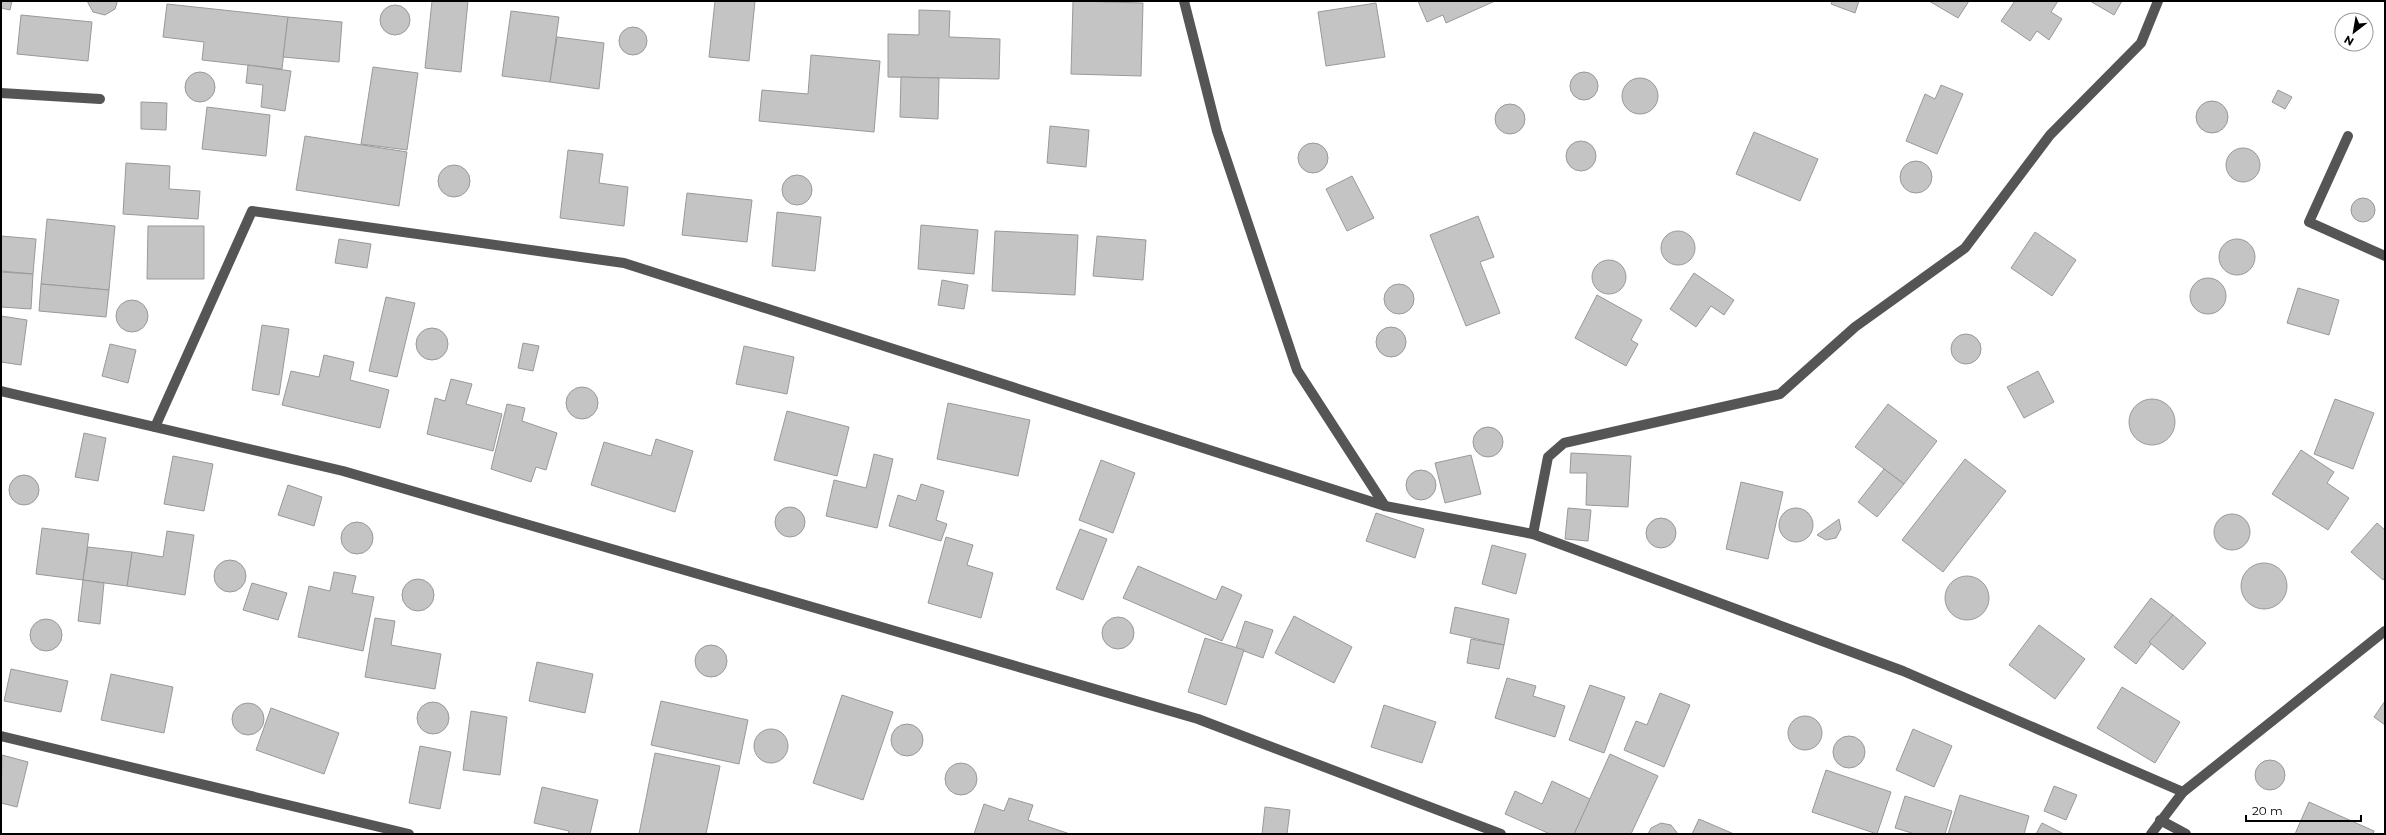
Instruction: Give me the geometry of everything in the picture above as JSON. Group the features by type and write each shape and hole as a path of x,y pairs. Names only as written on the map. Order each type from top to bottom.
{"street":[{"path":"1184,1 1217,131 1297,370 1385,506"},
{"path":"1533,534 1548,457 1564,443 1780,394 1855,327 1965,248 2050,135 2141,43 2158,1"},
{"path":"1,92 100,99"},
{"path":"2348,136 2309,222 2385,256"},
{"path":"155,427 252,211 624,263 1385,506 1533,534 1903,671 2183,792"},
{"path":"1,391 343,471 1198,719 1501,834"},
{"path":"2151,834 2160,820 2183,792 2385,631"},
{"path":"1,736 410,834"},
{"path":"2160,820 2186,834"}],"building":[{"path":"1,1 12,1 10,10 1,8"},
{"path":"87,1 117,1 117,3 115,9 105,15 93,12"},
{"path":"432,1 468,1 461,72 425,68"},
{"path":"715,1 755,1 749,61 709,57"},
{"path":"1073,1 1143,3 1141,76 1071,74"},
{"path":"1418,1 1495,1 1446,23 1443,15 1427,22"},
{"path":"1832,1 1859,1 1855,13 1831,4"},
{"path":"1929,1 1969,1 1958,18"},
{"path":"2015,1 2058,1 2051,12 2062,19 2049,40 2037,31 2030,41 2001,21"},
{"path":"2090,1 2122,1 2114,15"},
{"path":"1376,3 1385,57 1326,66 1318,12"},
{"path":"167,4 288,17 282,69 202,60 204,42 163,37"},
{"path":"395,5 406,9 410,20 406,31 395,35 384,31 380,20 384,9"},
{"path":"919,10 950,11 949,37 1000,39 999,79 888,77 888,34 919,35"},
{"path":"511,11 559,17 550,82 502,76"},
{"path":"21,15 92,22 88,61 17,54"},
{"path":"288,17 342,22 339,62 283,57"},
{"path":"633,27 643,31 647,41 643,51 633,55 623,51 619,41 623,31"},
{"path":"557,37 604,43 599,89 550,82"},
{"path":"811,55 880,61 874,132 759,121 762,90 808,94"},
{"path":"248,65 291,71 285,111 261,107 263,85 246,83"},
{"path":"373,67 418,73 407,150 361,144"},
{"path":"200,72 211,76 215,87 211,98 200,102 189,98 185,87 189,76"},
{"path":"1584,72 1590,73 1594,76 1597,80 1597,92 1594,96 1590,99 1584,100 1578,99 1574,96 1571,92 1570,86 1571,80 1574,76 1578,73"},
{"path":"901,77 939,78 938,119 900,117"},
{"path":"1644,78 1653,83 1657,89 1657,103 1653,109 1644,114 1636,114 1627,109 1623,103 1622,92 1627,83 1633,79"},
{"path":"1941,85 1963,94 1937,154 1906,141 1925,94 1935,99"},
{"path":"2278,90 2292,97 2285,109 2272,102"},
{"path":"2209,101 2215,101 2225,108 2228,117 2227,123 2221,130 2215,133 2209,133 2199,126 2196,120 2196,114 2203,104"},
{"path":"141,102 167,103 166,130 141,129"},
{"path":"1510,104 1521,108 1525,119 1521,130 1510,134 1499,130 1495,119 1499,108"},
{"path":"207,107 270,115 266,156 202,149"},
{"path":"1050,126 1089,130 1086,167 1047,163"},
{"path":"1754,132 1818,159 1800,201 1736,174"},
{"path":"305,136 407,152 399,206 296,190"},
{"path":"1581,141 1592,145 1596,156 1592,167 1581,171 1570,167 1566,156 1570,145"},
{"path":"1313,143 1324,147 1328,158 1324,169 1313,173 1302,169 1298,158 1302,147"},
{"path":"2240,148 2246,148 2255,153 2259,159 2259,171 2255,177 2246,182 2240,182 2231,177 2226,168 2226,162 2231,153"},
{"path":"568,150 603,154 599,183 628,187 624,226 560,218"},
{"path":"1913,161 1919,161 1929,168 1932,177 1931,183 1925,190 1919,193 1913,193 1903,186 1900,180 1900,174 1907,164"},
{"path":"126,163 170,166 169,189 200,191 198,219 123,214"},
{"path":"451,165 457,165 467,172 470,181 469,187 463,194 457,197 451,197 441,190 438,184 438,178 445,168"},
{"path":"797,175 808,179 812,190 808,201 797,205 786,201 782,190 786,179"},
{"path":"1352,176 1374,218 1347,231 1326,189"},
{"path":"687,193 752,200 747,242 682,235"},
{"path":"2363,198 2368,199 2374,205 2374,215 2368,221 2363,222 2358,221 2352,215 2351,210 2352,205 2358,199"},
{"path":"777,212 821,217 815,271 772,266"},
{"path":"1478,216 1494,257 1480,262 1500,313 1466,326 1430,235"},
{"path":"47,219 115,226 109,290 41,284"},
{"path":"921,225 978,230 974,274 918,269"},
{"path":"148,226 204,226 204,279 147,279"},
{"path":"995,231 1078,235 1075,295 992,291"},
{"path":"1675,231 1681,231 1685,232 1692,238 1695,248 1694,255 1688,262 1681,265 1675,265 1671,264 1664,258 1661,251 1661,245 1662,241 1668,234"},
{"path":"2035,232 2076,260 2052,296 2011,268"},
{"path":"1,236 36,239 33,274 1,271"},
{"path":"1097,236 1146,240 1143,280 1093,276"},
{"path":"339,239 371,244 367,268 335,263"},
{"path":"2241,239 2250,244 2254,250 2254,264 2250,270 2241,275 2233,275 2224,270 2220,264 2219,253 2224,244 2230,240"},
{"path":"1612,260 1621,265 1625,270 1625,284 1621,289 1616,293 1606,294 1602,293 1593,284 1592,274 1593,270 1602,261"},
{"path":"1,272 33,274 31,309 1,307"},
{"path":"1694,273 1734,300 1724,315 1711,306 1696,327 1670,309"},
{"path":"2212,278 2221,283 2225,289 2225,303 2221,309 2212,314 2204,314 2195,309 2191,303 2190,292 2195,283 2201,279"},
{"path":"942,280 968,285 964,309 938,305"},
{"path":"41,284 109,290 106,317 39,311"},
{"path":"1399,284 1410,288 1414,299 1410,310 1399,314 1388,310 1384,299 1388,288"},
{"path":"2298,288 2339,300 2329,335 2287,323"},
{"path":"1597,295 1642,320 1631,340 1638,344 1626,366 1575,338"},
{"path":"386,297 415,303 397,377 369,371"},
{"path":"132,300 138,301 145,307 148,316 147,322 141,329 132,332 126,331 119,325 116,316 117,310 123,303"},
{"path":"1,316 27,320 21,365 1,362"},
{"path":"262,325 289,329 279,395 252,390"},
{"path":"1391,327 1402,331 1406,342 1402,353 1391,357 1380,353 1376,342 1380,331"},
{"path":"432,328 438,329 445,335 448,344 447,350 441,357 432,360 426,359 419,353 416,344 417,338 423,331"},
{"path":"1966,334 1977,338 1981,349 1977,360 1966,364 1955,360 1951,349 1955,338"},
{"path":"523,343 539,346 533,371 518,368"},
{"path":"110,344 136,350 128,383 102,376"},
{"path":"744,346 794,357 787,394 736,384"},
{"path":"324,355 354,362 350,380 389,390 380,428 282,405 291,371 319,377"},
{"path":"2038,371 2054,402 2024,418 2007,387"},
{"path":"451,379 472,384 466,404 502,414 493,451 427,434 435,398 445,401"},
{"path":"582,387 588,388 595,394 598,403 597,409 591,416 582,419 576,418 569,412 566,403 567,397 573,390"},
{"path":"2147,399 2157,399 2165,403 2171,409 2175,417 2175,427 2171,435 2165,441 2157,445 2147,445 2139,441 2133,435 2129,427 2129,417 2133,409 2139,403"},
{"path":"2335,399 2374,413 2353,469 2314,454"},
{"path":"948,403 1030,420 1018,476 937,459"},
{"path":"507,404 525,408 522,421 557,433 546,470 536,467 531,482 491,469"},
{"path":"1888,404 1937,441 1904,484 1855,447"},
{"path":"787,411 849,427 837,476 774,460"},
{"path":"1488,427 1499,431 1503,442 1499,453 1488,457 1477,453 1473,442 1477,431"},
{"path":"84,433 106,438 98,481 75,477"},
{"path":"656,439 693,451 675,512 591,485 604,442 651,456"},
{"path":"2301,450 2334,472 2327,483 2349,498 2328,530 2272,494"},
{"path":"1571,453 1631,456 1628,507 1586,505 1587,473 1570,473"},
{"path":"874,454 893,459 877,528 826,516 834,480 866,488"},
{"path":"1471,455 1481,494 1445,503 1435,463"},
{"path":"173,456 213,464 204,511 164,504"},
{"path":"1965,459 2006,491 1943,572 1902,540"},
{"path":"1101,460 1135,473 1113,533 1079,520"},
{"path":"1884,469 1904,484 1877,517 1858,502"},
{"path":"1421,470 1432,474 1436,485 1432,496 1421,500 1410,496 1406,485 1410,474"},
{"path":"24,475 35,479 39,490 35,501 24,505 13,501 9,490 13,479"},
{"path":"1741,482 1783,492 1768,559 1726,549"},
{"path":"921,484 944,491 936,520 947,524 941,541 889,526 898,495 916,501"},
{"path":"288,485 322,497 314,526 278,515"},
{"path":"790,507 800,512 805,522 800,532 790,537 780,532 775,522 780,512"},
{"path":"1568,508 1591,510 1588,541 1565,539"},
{"path":"1793,508 1799,508 1808,513 1812,519 1812,531 1808,537 1799,542 1793,542 1784,537 1779,528 1779,522 1784,513"},
{"path":"1376,513 1424,529 1415,558 1366,541"},
{"path":"2232,514 2245,519 2250,532 2245,545 2232,550 2219,545 2214,532 2219,519"},
{"path":"1661,518 1672,522 1676,533 1672,544 1661,548 1650,544 1646,533 1650,522"},
{"path":"1839,519 1841,529 1836,538 1826,540 1817,535"},
{"path":"354,522 360,522 370,529 373,538 372,544 366,551 360,554 354,554 344,547 341,541 341,535 348,525"},
{"path":"2377,523 2385,530 2385,577 2383,580 2351,552"},
{"path":"42,528 89,534 83,580 36,574"},
{"path":"1080,529 1107,539 1083,600 1056,589"},
{"path":"167,531 194,535 185,595 127,586 132,552 163,557"},
{"path":"946,537 973,545 967,565 993,573 981,618 928,603"},
{"path":"1492,545 1526,554 1516,594 1482,584"},
{"path":"88,547 132,552 127,586 83,580"},
{"path":"230,560 236,561 243,567 246,576 245,582 239,589 230,592 224,591 217,585 214,576 215,570 221,563"},
{"path":"2259,563 2269,563 2277,567 2283,573 2287,581 2287,591 2283,599 2277,605 2269,609 2259,609 2251,605 2245,599 2241,591 2241,581 2245,573 2251,567"},
{"path":"1138,566 1216,600 1222,586 1242,595 1222,641 1123,598"},
{"path":"334,572 356,576 352,593 374,597 363,651 298,637 309,586 330,591"},
{"path":"1967,576 1979,580 1985,586 1989,598 1985,610 1979,616 1967,620 1955,616 1949,610 1945,598 1949,586 1955,580"},
{"path":"418,579 424,580 431,586 434,595 433,601 427,608 418,611 412,610 405,604 402,595 403,589 409,582"},
{"path":"83,580 104,583 100,624 78,621"},
{"path":"252,583 287,593 278,620 243,610"},
{"path":"2151,598 2173,615 2136,664 2114,647"},
{"path":"1455,607 1509,619 1504,645 1450,633"},
{"path":"2173,615 2206,643 2183,670 2149,642"},
{"path":"1294,616 1352,647 1334,683 1275,653"},
{"path":"1118,617 1124,618 1131,624 1134,633 1133,639 1127,646 1118,649 1112,648 1105,642 1102,633 1103,627 1109,620"},
{"path":"375,618 395,621 391,645 441,654 435,689 365,677"},
{"path":"46,619 52,620 59,626 62,635 61,641 55,648 46,651 40,650 33,644 30,635 31,629 37,622"},
{"path":"1245,621 1273,630 1263,658 1236,648"},
{"path":"2039,625 2085,659 2055,699 2009,665"},
{"path":"1205,638 1244,650 1226,705 1188,692"},
{"path":"1471,639 1504,645 1499,669 1467,663"},
{"path":"711,645 717,646 724,652 727,661 726,667 720,674 711,677 705,676 698,670 695,661 696,655 702,648"},
{"path":"537,662 593,674 585,713 529,701"},
{"path":"11,669 68,681 61,712 4,701"},
{"path":"111,674 173,687 164,733 101,720"},
{"path":"1507,678 1536,686 1533,696 1565,706 1555,737 1495,718"},
{"path":"1590,685 1625,697 1604,753 1569,740"},
{"path":"2122,687 2180,722 2155,763 2097,728"},
{"path":"1660,693 1690,705 1664,767 1624,750 1636,721 1647,725"},
{"path":"842,695 893,712 863,800 813,783"},
{"path":"661,701 748,720 739,764 651,745"},
{"path":"2385,701 2385,725 2374,717"},
{"path":"433,702 439,703 446,709 449,718 448,724 442,731 433,734 427,733 420,727 417,718 418,712 424,705"},
{"path":"248,703 254,704 261,710 264,719 263,725 257,732 248,735 242,734 235,728 232,719 233,713 239,706"},
{"path":"1384,705 1436,722 1422,763 1371,747"},
{"path":"271,708 339,733 324,774 256,750"},
{"path":"471,711 507,717 500,775 463,770"},
{"path":"1802,716 1808,716 1812,717 1819,723 1822,733 1821,740 1815,747 1808,750 1802,750 1798,749 1791,743 1788,736 1788,730 1789,726 1795,719"},
{"path":"907,724 913,725 920,731 923,740 922,746 916,753 907,756 901,755 894,749 891,740 892,734 898,727"},
{"path":"771,729 783,734 788,746 783,758 771,763 759,758 754,746 759,734"},
{"path":"1913,729 1952,746 1934,787 1896,770"},
{"path":"1849,736 1855,737 1862,743 1865,752 1864,758 1858,765 1849,768 1843,767 1836,761 1833,752 1834,746 1840,739"},
{"path":"420,746 451,752 440,809 409,803"},
{"path":"655,753 720,766 706,834 639,834"},
{"path":"1610,754 1658,776 1631,834 1574,834"},
{"path":"2,755 28,762 17,807 1,803"},
{"path":"2270,760 2281,764 2285,775 2281,786 2270,790 2259,786 2255,775 2259,764"},
{"path":"961,763 967,764 974,770 977,779 976,785 970,792 961,795 955,794 948,788 945,779 946,773 952,766"},
{"path":"1826,770 1891,792 1877,834 1812,812"},
{"path":"1552,781 1590,799 1574,834 1550,834 1505,814 1515,791 1542,804"},
{"path":"2054,786 2077,795 2066,820 2044,811"},
{"path":"542,787 598,800 590,834 568,834 569,831 534,823"},
{"path":"1960,795 2029,816 2024,834 1948,834"},
{"path":"1905,796 1952,811 1945,834 1915,834 1895,828"},
{"path":"1009,798 1033,805 1028,820 1070,834 974,834 984,804 1004,811"},
{"path":"2309,802 2374,831 2373,834 2295,834"},
{"path":"1265,807 1290,810 1287,834 1262,834"},
{"path":"1699,819 1734,834 1692,834"},
{"path":"1661,823 1671,825 1678,834 1648,834 1651,828"},
{"path":"2042,823 2064,834 2036,834"}]}
